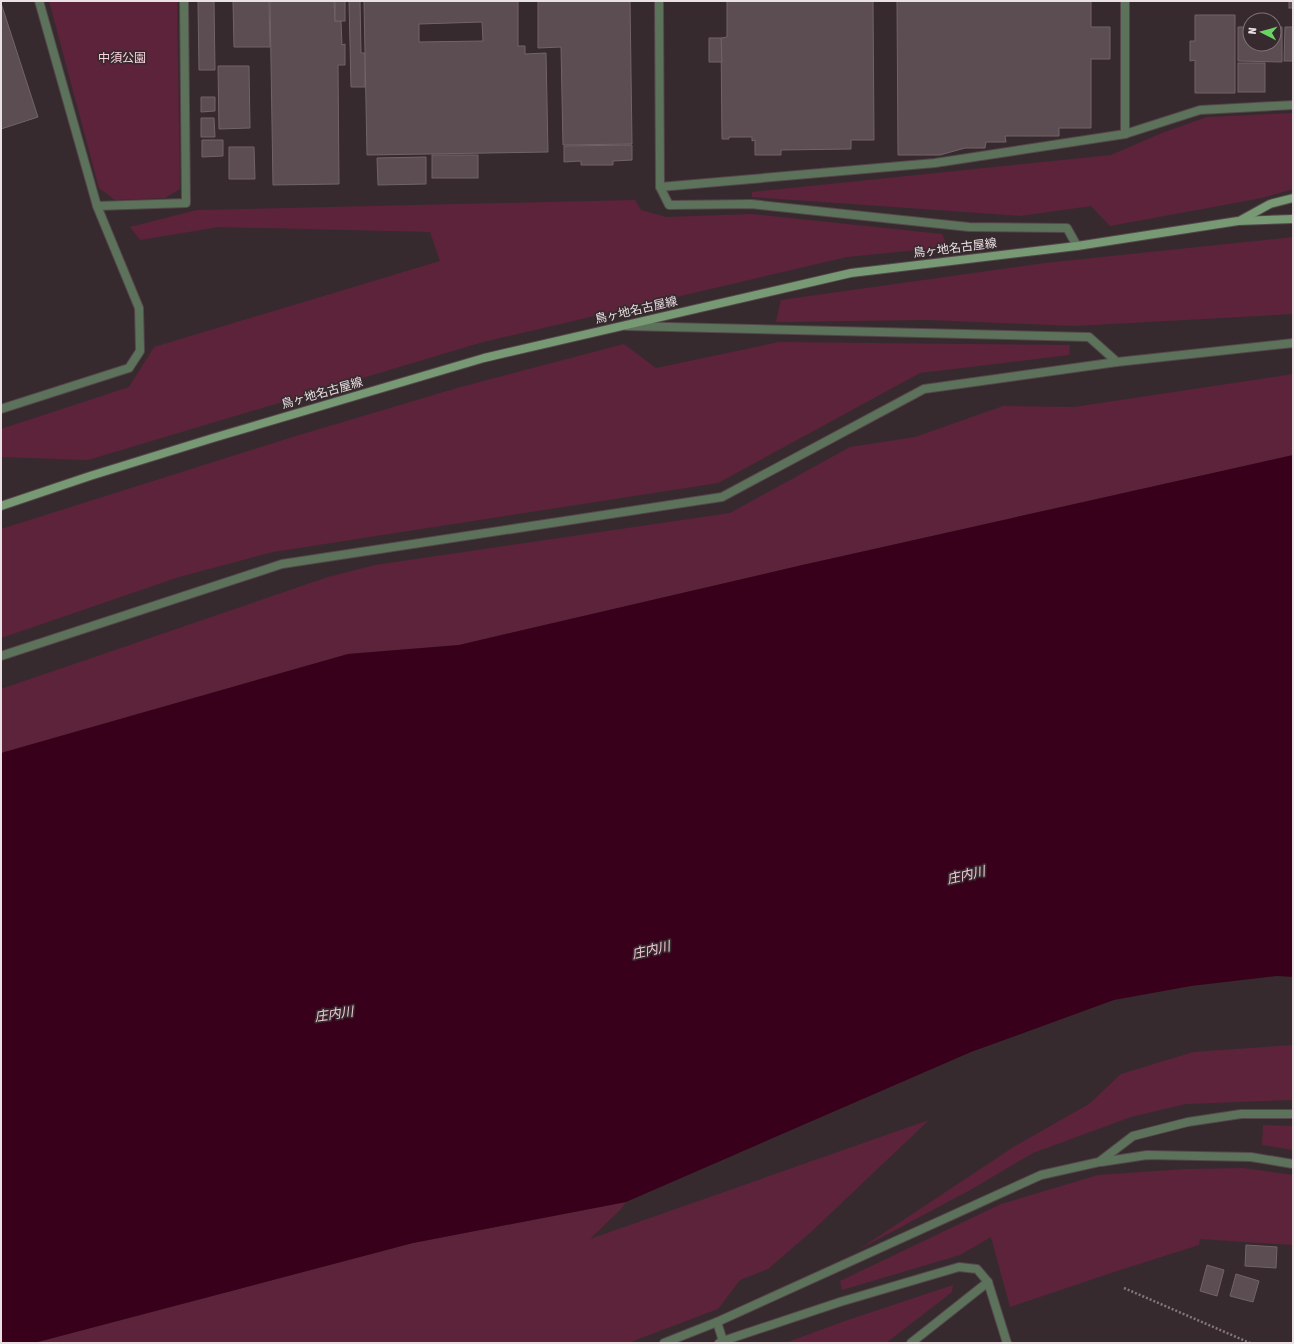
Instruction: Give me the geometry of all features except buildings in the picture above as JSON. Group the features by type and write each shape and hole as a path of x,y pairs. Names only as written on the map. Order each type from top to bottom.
{"main road":[{"path":"1238,221 1270,204 1293,198"},
{"name":"鳥ヶ地名古屋線","path":"1,506 90,476 206,440 484,358 850,273 1077,246 1238,221 1293,219"}],"street":[{"path":"1,409 129,368 140,351 139,308 97,206 39,1"},
{"path":"97,206 186,203 184,1"},
{"path":"659,1 660,187 669,204 751,204 969,227 1068,228 1077,246"},
{"path":"1125,1 1125,134"},
{"path":"660,187 935,163 1125,134 1200,110 1293,105"},
{"path":"618,326 1089,337 1117,362"},
{"path":"1,656 282,564 722,497 924,389 1117,362 1293,343"},
{"path":"1099,1162 1133,1136 1188,1122 1241,1114 1293,1114"},
{"path":"664,1343 717,1322 1041,1175 1099,1162 1148,1155 1251,1157 1293,1164"},
{"path":"717,1322 721,1342 840,1302 959,1267 977,1269 988,1282 1007,1343"},
{"path":"911,1343 988,1282"}],"path":[{"path":"1124,1288 1250,1343"}],"green space":[{"name":"中須公園","path":"49,1 177,1 180,189 165,198 115,200 99,188"},
{"path":"1293,113 1293,189 1262,198 1110,226 1091,206 1020,216 752,197 752,192 1111,155 1162,133 1207,117"},
{"path":"635,200 641,210 666,217 752,214 942,234 948,247 847,257 483,342 88,460 1,457 1,429 129,387 154,347 440,261 430,232 219,227 140,240 130,227 197,210"},
{"path":"1293,237 1293,314 1075,326 927,320 776,322 781,300 1045,263"},
{"path":"779,342 1070,345 1069,355 920,373 718,483 273,552 179,577 1,638 1,529 296,436 457,388 624,344 656,368"},
{"path":"1293,374 1293,455 798,566 459,645 348,654 1,753 1,689 328,577 375,565 730,513 850,447 915,437 1003,406 1074,407"},
{"path":"1293,1045 1293,1100 1186,1104 1131,1117 1033,1153 972,1189 858,1250 1015,1146 1089,1104 1121,1074 1193,1052"},
{"path":"929,1120 811,1232 768,1269 740,1280 718,1309 628,1343 34,1343 413,1243 626,1202 620,1210 590,1239"},
{"path":"1263,1125 1293,1126 1293,1150 1262,1145"},
{"path":"1243,1168 1293,1175 1293,1245 1200,1239 1199,1245 1010,1307 991,1237 960,1255 842,1290 840,1281 1001,1204 1098,1175 1185,1169"},
{"path":"953,1285 952,1292 886,1343 785,1343 845,1321"}],"water":[{"name":"庄内川","path":"1293,455 1293,977 1277,976 1191,986 1114,1000 971,1052 626,1202 413,1243 34,1343 1,1343 1,753 348,654 459,645 798,566"}]}
